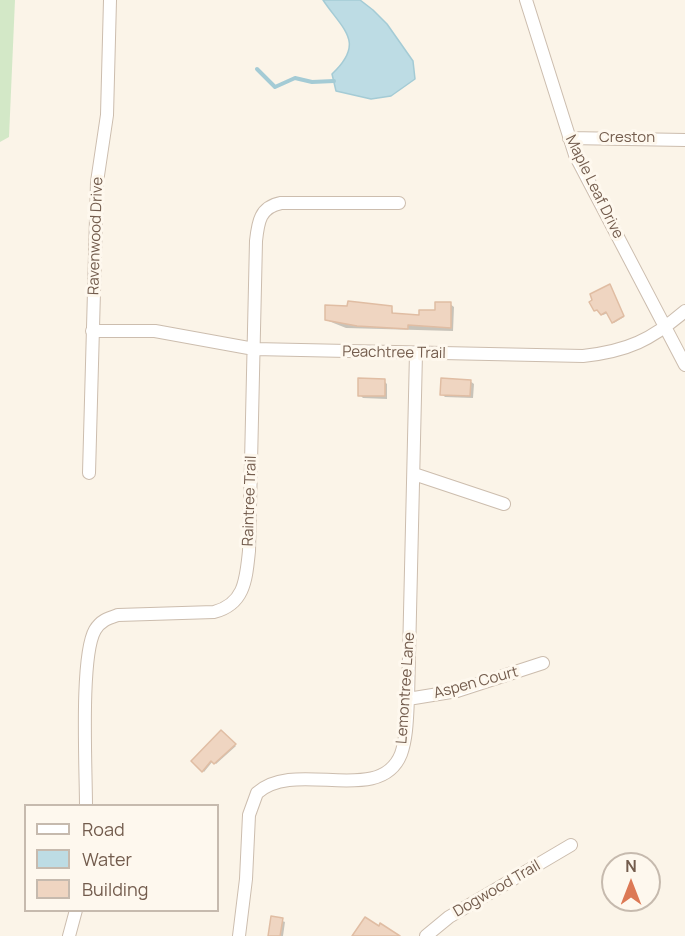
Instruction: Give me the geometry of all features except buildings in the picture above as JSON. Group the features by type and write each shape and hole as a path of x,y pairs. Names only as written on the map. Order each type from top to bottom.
{"street":[{"name":"Ravenwood Drive","path":"89,473 97,182 107,115 110,0"},
{"name":"Maple Leaf Drive","path":"526,0 569,138 685,365"},
{"name":"Creston","path":"569,138 685,140"},
{"name":"Raintree Trail","path":"86,804 87,658 97,627 103,620 118,615 214,612 232,605 243,590 249,552 258,223 266,208 281,203 399,203"},
{"name":"Peachtree Trail","path":"92,331 155,331 254,349 583,356 636,345 665,328 685,311"},
{"name":"Lemontree Lane","path":"239,936 246,879 249,814 257,793 280,780 363,780 384,774 395,765 402,752 408,699 416,353"},
{"path":"414,474 504,504"},
{"name":"Aspen Court","path":"408,699 457,691 543,663"},
{"name":"Dogwood Trail","path":"426,936 449,917 571,845"},
{"path":"69,936 75,912"}],"green space":[{"path":"0,0 15,0 9,137 0,142"}],"water":[{"path":"323,0 360,0 373,10 387,24 413,61 415,79 391,96 371,99 336,91 332,74 348,53 348,36"}],"waterway":[{"path":"257,69 275,87 295,78 312,82 334,81"}]}
